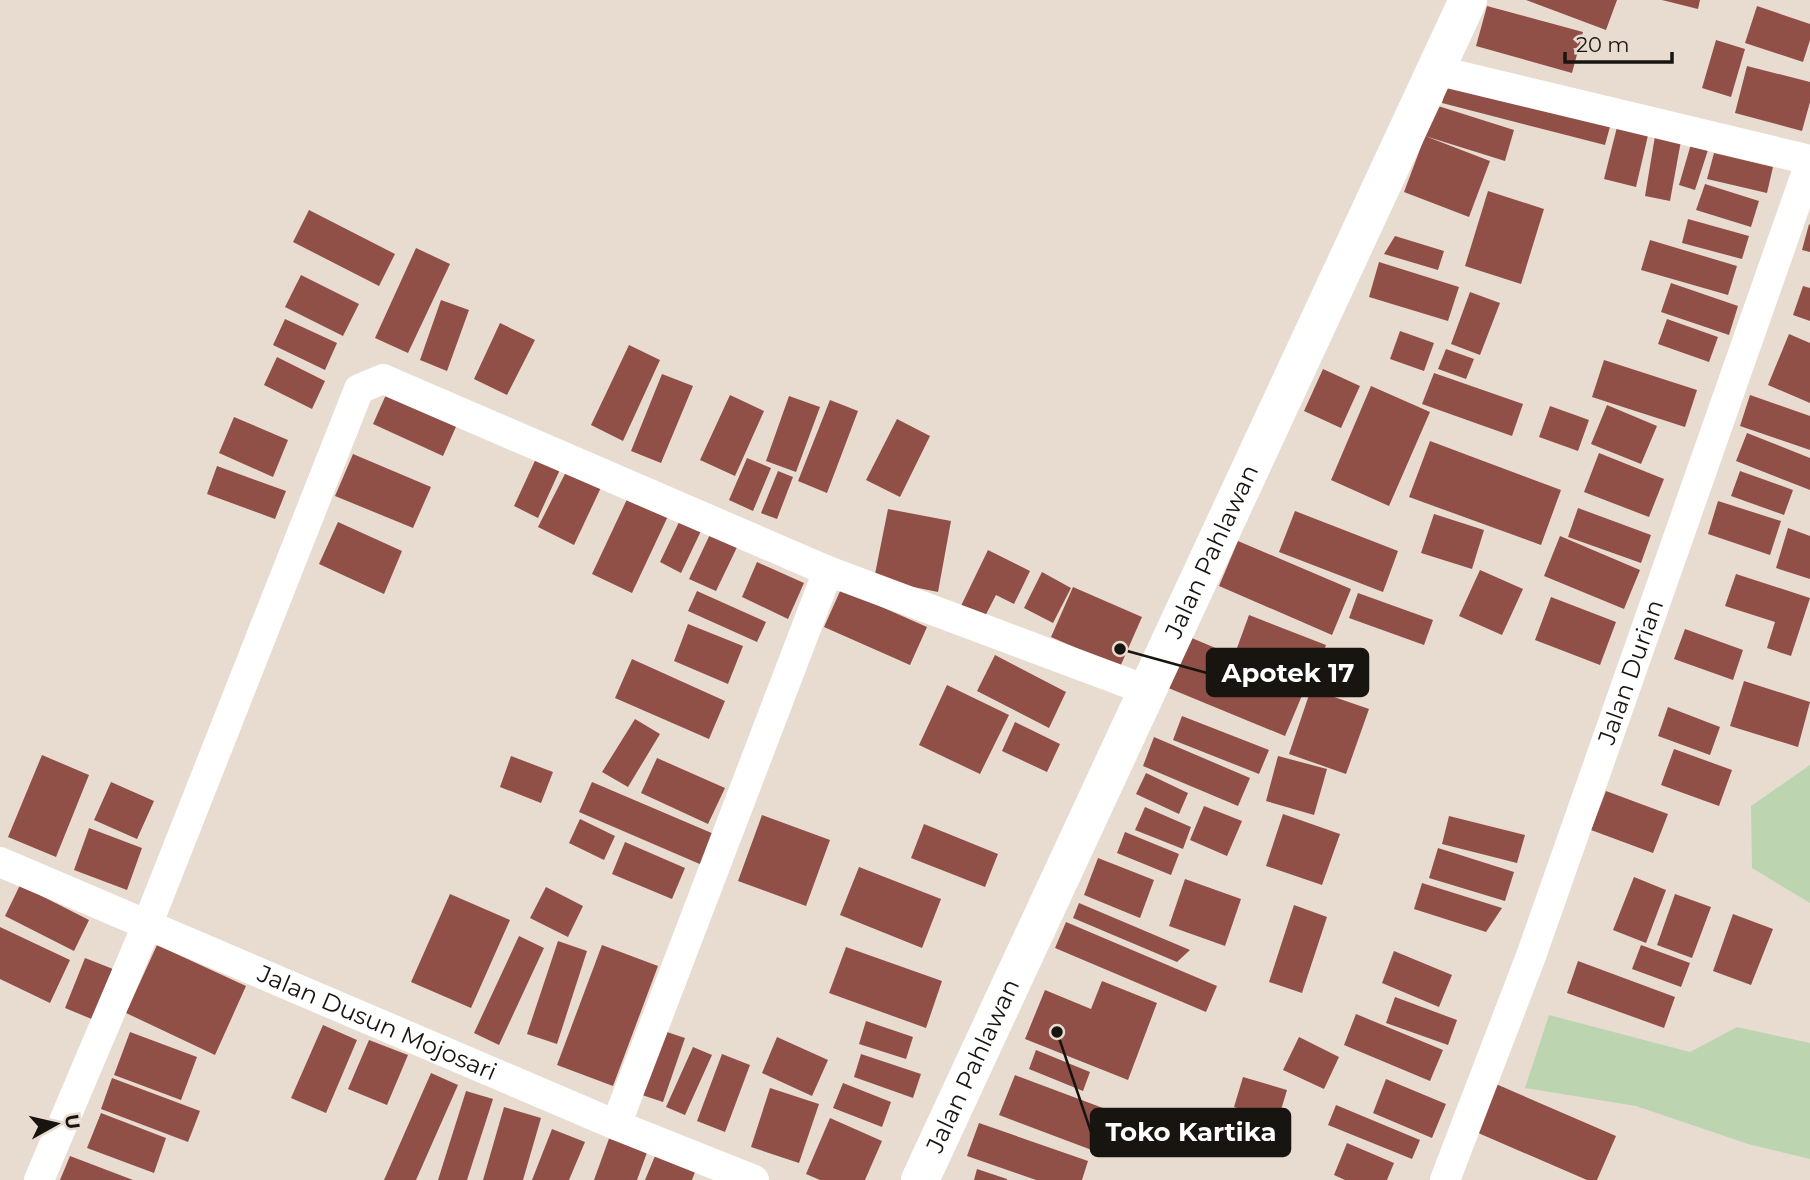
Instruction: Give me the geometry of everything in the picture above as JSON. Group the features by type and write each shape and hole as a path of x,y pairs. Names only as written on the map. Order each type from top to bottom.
{"main road":[{"name":"Jalan Pahlawan","path":"920,1180 1468,0"}],"street":[{"path":"1436,70 1810,162"},
{"name":"Jalan Durian","path":"1445,1180 1531,956 1810,162"},
{"path":"39,1180 148,923 359,389 372,381 383,379 828,571 1149,691"},
{"path":"616,1125 828,571"},
{"name":"Jalan Dusun Mojosari","path":"0,862 616,1125 754,1180"}],"green space":[{"path":"1810,765 1810,903 1752,868 1751,806"},
{"path":"1549,1015 1690,1052 1737,1027 1810,1043 1810,1159 1748,1144 1636,1106 1525,1088"}],"building":[{"path":"1526,0 1617,0 1606,30"},
{"path":"1662,0 1700,0 1698,9"},
{"path":"1487,6 1583,32 1572,73 1476,46"},
{"path":"1757,6 1810,24 1810,40 1803,62 1745,43"},
{"path":"1716,40 1745,49 1731,97 1702,88"},
{"path":"1747,66 1810,82 1810,102 1802,131 1735,113"},
{"path":"1448,80 1611,123 1605,145 1442,103"},
{"path":"1435,105 1514,130 1505,161 1425,136"},
{"path":"1618,123 1649,131 1636,187 1604,179"},
{"path":"1425,136 1490,161 1469,217 1404,192"},
{"path":"1655,136 1681,141 1670,201 1645,196"},
{"path":"1691,144 1708,150 1695,190 1679,185"},
{"path":"1714,153 1773,167 1767,193 1707,179"},
{"path":"1705,184 1759,201 1751,227 1696,210"},
{"path":"1488,191 1544,209 1521,284 1465,266"},
{"path":"309,210 395,254 379,286 293,242"},
{"path":"1688,219 1749,236 1742,259 1682,243"},
{"path":"1810,225 1810,252 1802,250"},
{"path":"1395,236 1444,251 1438,270 1384,254"},
{"path":"1650,240 1737,266 1728,295 1641,270"},
{"path":"416,248 450,264 408,353 375,338"},
{"path":"1379,262 1459,287 1448,321 1369,297"},
{"path":"301,275 359,304 343,336 285,307"},
{"path":"1671,283 1738,306 1729,335 1661,312"},
{"path":"1803,286 1810,288 1810,321 1793,315"},
{"path":"1470,292 1500,303 1480,355 1451,344"},
{"path":"441,300 469,310 447,371 420,360"},
{"path":"285,319 337,343 325,370 273,345"},
{"path":"1667,319 1718,337 1709,362 1658,344"},
{"path":"500,323 535,340 507,395 474,379"},
{"path":"1400,331 1434,343 1424,371 1390,359"},
{"path":"1789,334 1810,343 1810,403 1768,385"},
{"path":"629,345 660,360 623,441 591,425"},
{"path":"1446,349 1474,359 1466,379 1438,369"},
{"path":"277,357 325,381 312,409 264,385"},
{"path":"1604,360 1697,390 1685,427 1592,397"},
{"path":"1323,369 1360,386 1341,428 1304,411"},
{"path":"1434,373 1523,404 1512,436 1422,404"},
{"path":"662,374 693,386 661,463 631,451"},
{"path":"1371,386 1430,412 1389,506 1331,480"},
{"path":"389,388 459,420 443,456 373,424"},
{"path":"730,395 764,411 735,476 700,460"},
{"path":"1750,395 1810,416 1810,450 1740,426"},
{"path":"789,396 820,407 796,472 766,461"},
{"path":"830,400 858,411 827,493 798,481"},
{"path":"1607,405 1657,426 1641,464 1591,444"},
{"path":"1550,406 1589,420 1578,451 1539,437"},
{"path":"234,417 288,440 273,477 219,453"},
{"path":"897,419 930,436 900,497 866,480"},
{"path":"1747,433 1810,458 1810,490 1736,461"},
{"path":"1430,441 1561,490 1541,545 1409,497"},
{"path":"539,452 563,463 538,518 514,506"},
{"path":"1599,453 1664,479 1649,517 1584,492"},
{"path":"353,454 431,487 413,528 335,496"},
{"path":"747,458 771,468 753,511 729,500"},
{"path":"570,464 604,481 574,545 538,527"},
{"path":"217,466 286,491 275,519 207,494"},
{"path":"778,471 793,477 777,519 761,513"},
{"path":"1740,471 1793,490 1784,515 1731,496"},
{"path":"629,495 669,514 632,593 592,574"},
{"path":"1718,501 1781,521 1770,555 1708,534"},
{"path":"1578,508 1651,535 1641,563 1568,537"},
{"path":"888,509 951,521 938,592 874,579"},
{"path":"1295,511 1398,551 1383,592 1279,552"},
{"path":"1434,514 1484,530 1472,569 1421,553"},
{"path":"680,520 701,531 681,573 660,562"},
{"path":"338,522 402,551 384,594 319,564"},
{"path":"713,528 740,541 716,591 689,579"},
{"path":"1788,528 1810,536 1810,579 1776,568"},
{"path":"1560,536 1640,570 1624,609 1544,576"},
{"path":"1238,541 1351,589 1332,635 1219,586"},
{"path":"988,550 1030,571 1014,604 996,595 981,624 958,612"},
{"path":"757,562 804,583 788,619 742,597"},
{"path":"1480,570 1523,589 1502,635 1459,616"},
{"path":"1042,572 1071,588 1053,623 1024,608"},
{"path":"1736,574 1810,598 1791,656 1767,648 1775,622 1725,606"},
{"path":"1073,587 1142,617 1120,667 1051,637"},
{"path":"841,589 927,627 910,665 824,627"},
{"path":"697,591 766,622 757,642 688,611"},
{"path":"1358,593 1433,620 1424,645 1349,618"},
{"path":"1551,597 1616,622 1600,665 1535,640"},
{"path":"1249,615 1326,645 1314,678 1237,648"},
{"path":"688,624 743,646 728,684 674,661"},
{"path":"1685,629 1743,650 1733,680 1674,659"},
{"path":"1187,636 1306,686 1285,736 1166,687"},
{"path":"995,655 1066,692 1049,728 977,691"},
{"path":"632,659 725,701 709,739 615,698"},
{"path":"1744,681 1810,702 1798,747 1730,726"},
{"path":"947,685 1009,715 980,774 919,745"},
{"path":"1311,689 1369,709 1346,774 1289,754"},
{"path":"1668,707 1720,727 1710,755 1658,736"},
{"path":"1182,716 1269,750 1259,774 1173,740"},
{"path":"635,719 660,734 628,787 602,772"},
{"path":"1015,722 1060,744 1047,772 1002,751"},
{"path":"1154,737 1250,778 1238,806 1143,766"},
{"path":"1674,749 1732,770 1719,806 1661,785"},
{"path":"42,755 89,775 56,857 8,837"},
{"path":"511,756 553,772 541,803 500,787"},
{"path":"1278,756 1327,769 1314,815 1266,801"},
{"path":"657,758 725,788 708,824 641,793"},
{"path":"1146,773 1188,793 1179,814 1136,794"},
{"path":"111,782 154,801 137,839 94,820"},
{"path":"592,782 714,834 702,865 579,812"},
{"path":"1606,791 1668,814 1653,853 1591,830"},
{"path":"1204,806 1242,821 1227,856 1190,840"},
{"path":"1145,807 1191,827 1183,849 1135,830"},
{"path":"1283,814 1340,834 1322,885 1266,866"},
{"path":"762,815 830,840 806,906 738,881"},
{"path":"1449,816 1525,835 1517,863 1442,844"},
{"path":"580,819 615,836 604,860 569,843"},
{"path":"924,824 998,854 985,887 911,858"},
{"path":"89,828 142,848 127,890 74,870"},
{"path":"1125,832 1179,854 1171,875 1117,853"},
{"path":"625,842 685,868 672,899 612,874"},
{"path":"1438,848 1514,872 1505,901 1429,878"},
{"path":"1098,858 1154,880 1140,918 1084,895"},
{"path":"859,867 941,899 922,948 840,915"},
{"path":"1634,877 1666,890 1646,943 1613,930"},
{"path":"1185,879 1241,899 1225,946 1169,926"},
{"path":"1422,883 1502,908 1486,932 1414,909"},
{"path":"20,885 89,920 74,951 5,916"},
{"path":"546,887 583,906 568,937 530,918"},
{"path":"450,894 510,920 471,1008 411,982"},
{"path":"1675,894 1711,907 1692,958 1657,945"},
{"path":"1079,903 1190,950 1177,962 1073,918"},
{"path":"1294,905 1327,917 1302,993 1269,982"},
{"path":"1733,914 1773,929 1751,985 1713,971"},
{"path":"1066,922 1217,986 1206,1012 1055,948"},
{"path":"0,927 70,960 50,1003 0,979"},
{"path":"519,936 544,948 499,1045 474,1033"},
{"path":"558,941 587,951 557,1044 527,1034"},
{"path":"157,945 246,986 215,1055 126,1013"},
{"path":"602,945 658,966 613,1086 557,1065"},
{"path":"1641,945 1690,963 1681,987 1632,969"},
{"path":"846,947 942,981 926,1028 829,993"},
{"path":"1394,951 1452,975 1439,1007 1382,983"},
{"path":"85,958 113,969 94,1020 65,1008"},
{"path":"1578,961 1675,997 1664,1028 1567,993"},
{"path":"1102,981 1157,1003 1128,1080 1025,1039 1045,990 1091,1009"},
{"path":"1395,997 1457,1020 1448,1045 1386,1023"},
{"path":"1356,1014 1443,1050 1430,1081 1344,1045"},
{"path":"866,1021 913,1037 906,1059 859,1044"},
{"path":"323,1025 357,1040 326,1113 291,1098"},
{"path":"664,1031 685,1038 663,1102 642,1095"},
{"path":"130,1032 197,1057 181,1100 114,1075"},
{"path":"777,1037 828,1060 812,1096 762,1073"},
{"path":"1299,1037 1339,1057 1324,1089 1283,1070"},
{"path":"369,1040 408,1055 387,1105 348,1089"},
{"path":"693,1047 712,1055 685,1115 666,1107"},
{"path":"1036,1050 1090,1072 1083,1091 1029,1069"},
{"path":"722,1054 750,1065 725,1132 697,1121"},
{"path":"861,1054 921,1074 913,1098 854,1077"},
{"path":"431,1073 458,1085 416,1180 384,1180"},
{"path":"1015,1075 1111,1111 1097,1152 999,1115"},
{"path":"1243,1077 1287,1090 1278,1120 1234,1107"},
{"path":"112,1078 200,1111 188,1142 101,1109"},
{"path":"1386,1079 1446,1104 1432,1138 1373,1113"},
{"path":"1489,1081 1616,1136 1597,1180 1587,1180 1469,1129"},
{"path":"843,1083 891,1102 882,1127 833,1108"},
{"path":"770,1088 819,1104 799,1163 751,1147"},
{"path":"466,1091 493,1099 467,1180 438,1180"},
{"path":"1336,1105 1420,1140 1412,1159 1328,1125"},
{"path":"504,1107 541,1118 523,1180 483,1180"},
{"path":"101,1113 166,1138 154,1173 87,1148"},
{"path":"830,1118 882,1141 865,1180 820,1180 806,1174"},
{"path":"979,1123 1088,1161 1082,1180 1036,1180 967,1156"},
{"path":"552,1129 585,1142 569,1180 532,1180"},
{"path":"611,1133 649,1147 637,1180 594,1180"},
{"path":"1347,1143 1394,1163 1387,1180 1345,1180 1334,1175"},
{"path":"70,1156 133,1180 60,1180"},
{"path":"655,1156 695,1172 692,1180 645,1180"},
{"path":"977,1169 1007,1179 1007,1180 974,1180"}],"place":[{"name":"Apotek 17","path":"1120,649"},
{"name":"Toko Kartika","path":"1057,1032"}]}
